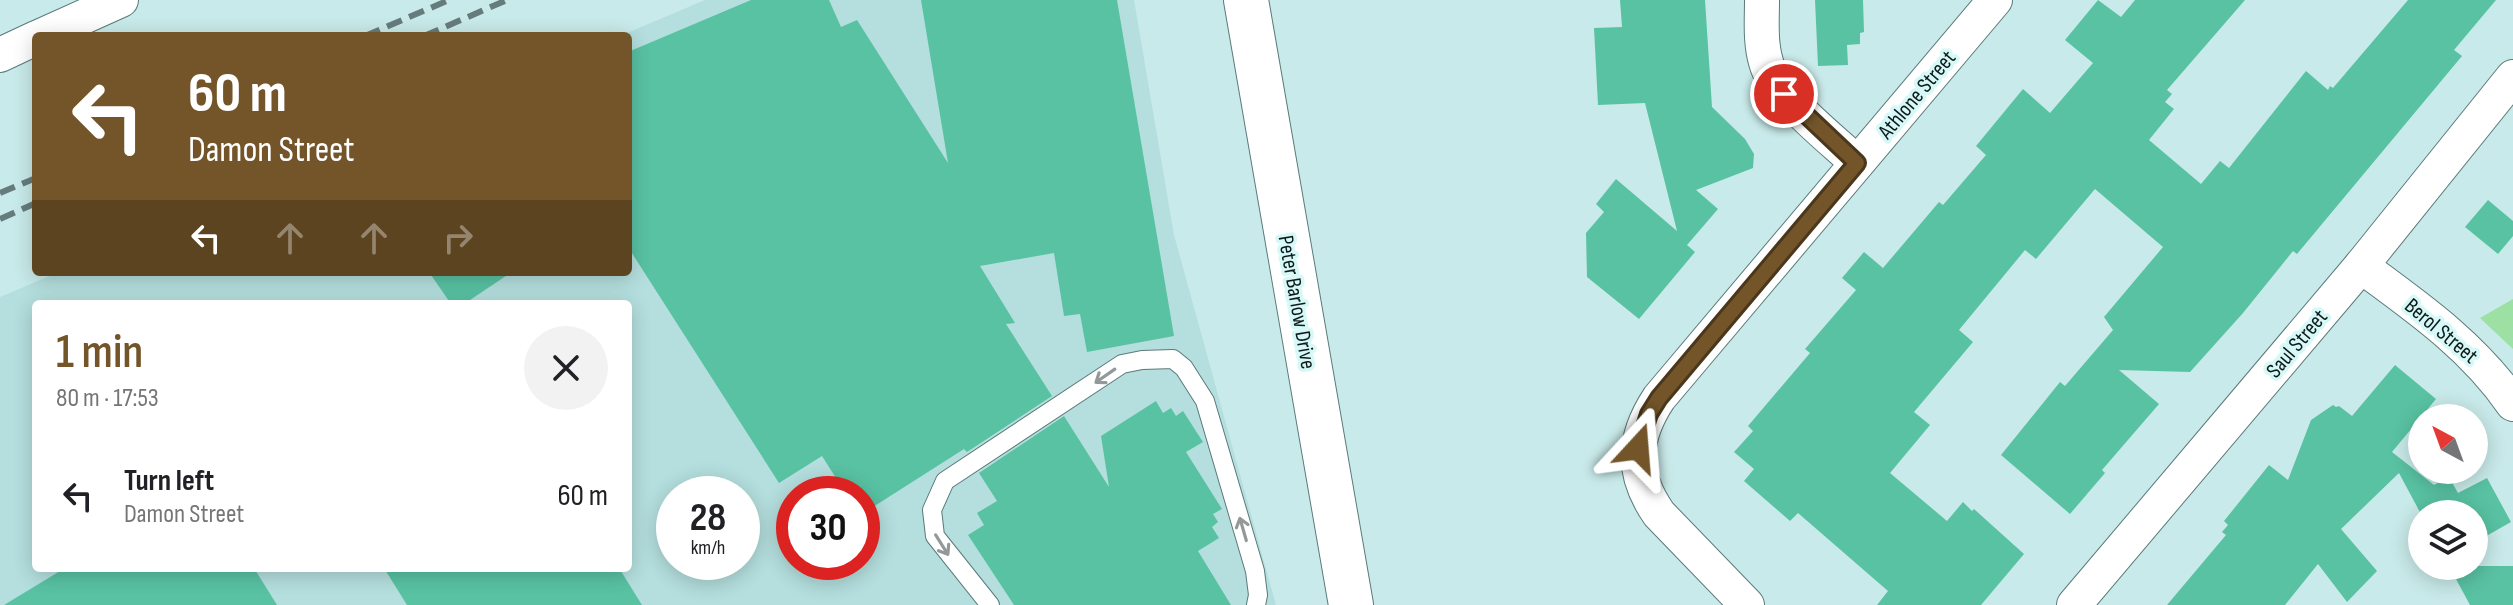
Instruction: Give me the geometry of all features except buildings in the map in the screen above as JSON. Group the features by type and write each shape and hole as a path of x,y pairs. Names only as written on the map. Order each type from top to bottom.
{"street":[{"path":"49,32 121,0"},
{"name":"Peter Barlow Drive","path":"1246,0 1351,605"},
{"path":"1762,0 1763,44 1766,64 1773,80 1857,163"},
{"name":"Athlone Street","path":"1747,605 1649,500 1638,466 1642,431 1659,398 1995,0"},
{"path":"0,55 32,40"},
{"name":"Saul Street","path":"2074,605 2361,266 2513,77"},
{"name":"Berol Street","path":"2361,266 2442,326 2486,368 2513,404"}],"lane":[{"path":"990,605 935,536 932,510 945,481 1122,364 1163,358 1173,359 1184,368 1205,401 1255,571 1256,605"}],"shaded area":[{"path":"705,0 1134,0 1174,235 1276,605 0,605 0,297 50,276 632,276 632,32 629,32"}],"green space":[{"path":"2513,299 2513,349 2480,318"}],"railway":[{"path":"374,32 449,0"},
{"path":"433,32 507,0"},
{"path":"0,193 32,180"},
{"path":"0,219 32,205"}],"route":[{"path":"1638,448 1649,414 1659,398 1857,163 1784,94"}]}
